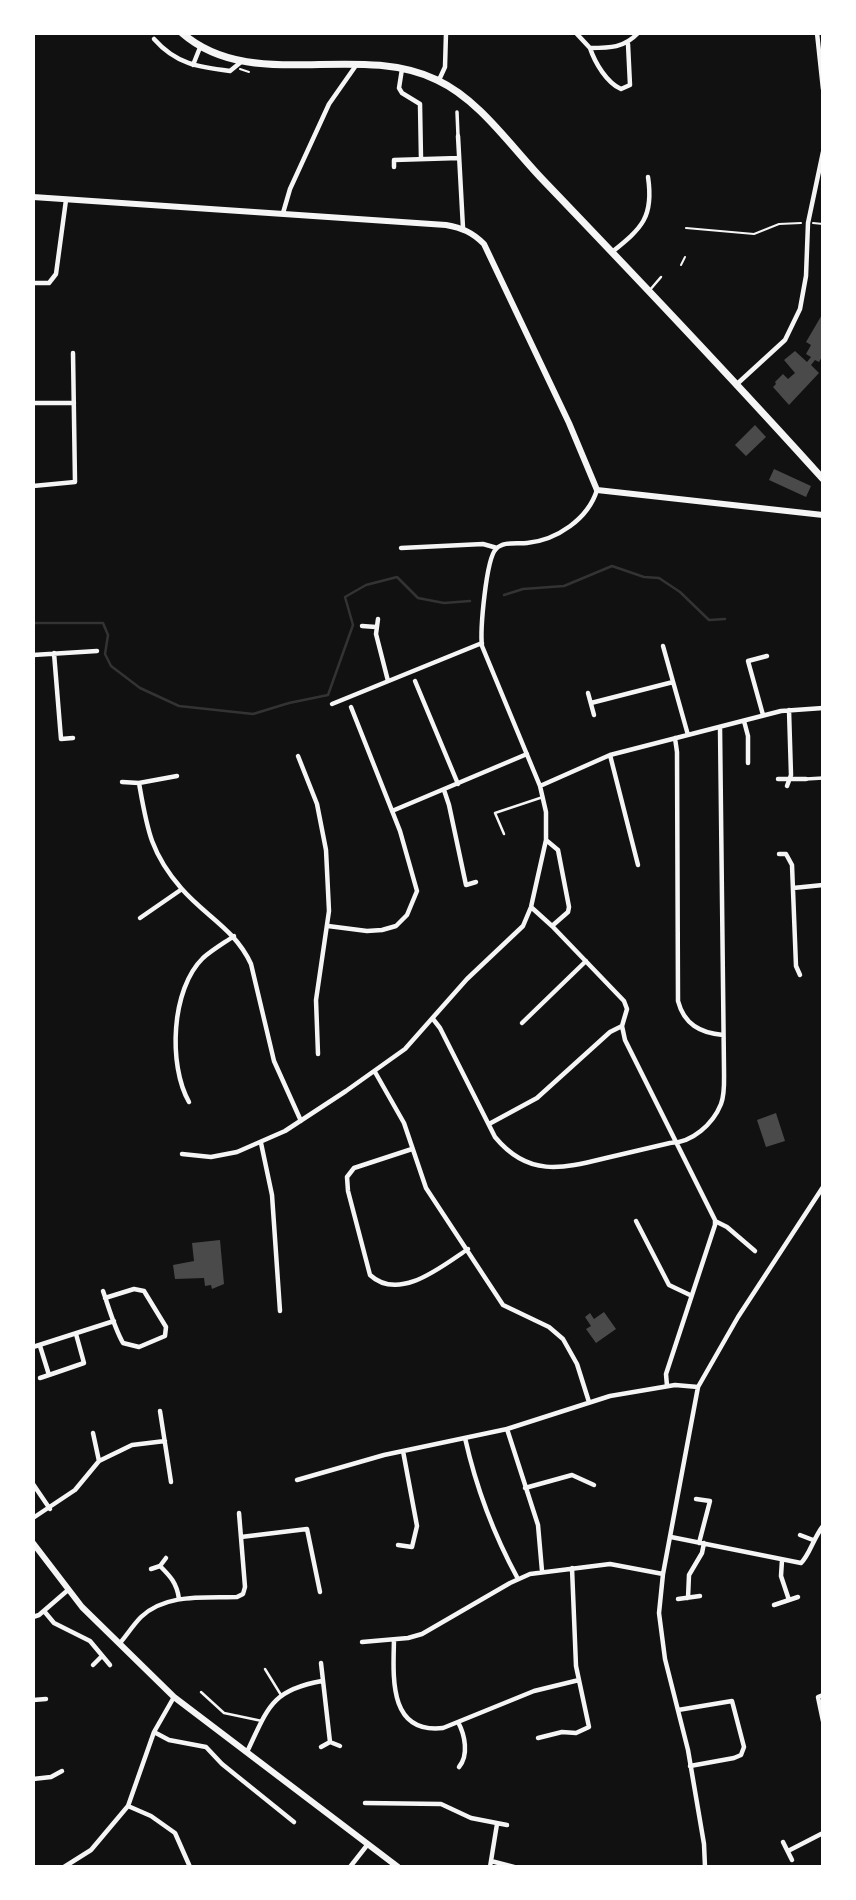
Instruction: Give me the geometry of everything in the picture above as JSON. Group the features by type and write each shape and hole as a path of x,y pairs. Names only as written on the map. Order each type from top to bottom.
{"main road":[{"path":"182,33 219,55 253,64 341,62 403,68 439,80 483,115 823,479"},
{"path":"33,198 283,213 463,228 484,244 569,423 597,490 823,515"},
{"path":"33,1544 68,1590 119,1645 174,1697 398,1867"}],"street":[{"path":"439,80 445,67 446,33"},
{"path":"576,33 590,48 613,86 621,89 630,85 628,44"},
{"path":"590,48 613,48 628,44 638,33"},
{"path":"817,33 823,89"},
{"path":"154,39 167,54 199,68 230,71 241,61"},
{"path":"193,65 201,45"},
{"path":"283,213 290,189 329,104 357,64"},
{"path":"403,68 399,88 402,93 420,104 421,159"},
{"path":"457,112 463,228"},
{"path":"737,384 785,340 800,309 806,275 808,223 823,152"},
{"path":"394,167 394,160 460,158"},
{"path":"612,252 645,222 649,208 648,177"},
{"path":"33,283 49,283 56,274 66,200"},
{"path":"33,486 75,482 73,354"},
{"path":"33,403 74,403"},
{"path":"182,1154 211,1157 227,1155 261,1143 301,1121 375,1072 405,1049 467,979 523,926 531,907 546,840 546,812 540,786 482,643 481,631 490,560 497,548 505,544 529,543 566,529 592,504 597,490"},
{"path":"401,548 483,544 497,548"},
{"path":"378,619 376,634 388,681"},
{"path":"362,626 376,627"},
{"path":"332,704 482,643"},
{"path":"663,646 688,735"},
{"path":"33,654 97,651"},
{"path":"54,653 61,738 74,738"},
{"path":"763,716 748,661 767,656"},
{"path":"415,681 458,784"},
{"path":"591,704 673,682"},
{"path":"588,693 594,715"},
{"path":"328,926 382,930 396,926 407,915 417,891 393,811 351,707"},
{"path":"540,786 610,755 789,710 823,708"},
{"path":"787,786 790,779 789,710"},
{"path":"744,721 748,736 748,763"},
{"path":"433,1019 504,1148 533,1165 561,1168 675,1143 694,1136 711,1121 722,1103 724,1070 720,727"},
{"path":"675,738 678,1001 686,1021 699,1030 723,1035"},
{"path":"393,811 527,754"},
{"path":"610,755 638,865"},
{"path":"298,756 317,804 326,850 328,926 316,1000 318,1054"},
{"path":"122,782 139,783 177,776"},
{"path":"778,779 823,778"},
{"path":"139,783 147,832 161,861 182,889 234,936 251,964 274,1061 301,1121"},
{"path":"444,790 466,885 476,882"},
{"path":"546,840 558,850 569,907 568,912 552,926"},
{"path":"779,855 786,854 792,864 796,965 800,975"},
{"path":"793,888 823,885"},
{"path":"141,919 182,889"},
{"path":"531,907 624,1001 627,1009 622,1026 625,1040 715,1220 666,1374 667,1386"},
{"path":"188,1102 175,1049 175,1024 181,997 188,978 202,959 234,936"},
{"path":"522,1023 586,961"},
{"path":"489,1124 537,1098 610,1032 622,1026"},
{"path":"375,1072 404,1123 426,1188 503,1305 549,1327 563,1339 577,1364 589,1402"},
{"path":"261,1143 272,1195 281,1311"},
{"path":"412,1149 354,1168 347,1177 351,1204 370,1275 379,1283 393,1286 417,1280 468,1250"},
{"path":"705,1867 704,1844 690,1766 660,1627 663,1574 698,1387 738,1317 823,1187"},
{"path":"715,1220 755,1251"},
{"path":"636,1221 669,1285 690,1295"},
{"path":"103,1291 105,1298 114,1321 128,1346 144,1346 161,1339 166,1332 162,1320 144,1291 134,1289 105,1298"},
{"path":"33,1348 114,1321"},
{"path":"40,1378 84,1363 76,1334"},
{"path":"40,1346 49,1375"},
{"path":"298,1480 358,1461 507,1429 618,1394 689,1384 698,1387"},
{"path":"160,1411 171,1482"},
{"path":"507,1429 537,1525 542,1571"},
{"path":"93,1433 99,1461"},
{"path":"465,1438 477,1484 497,1537 518,1579"},
{"path":"33,1518 75,1490 99,1461 132,1445 165,1441"},
{"path":"398,1545 412,1547 417,1526 403,1451"},
{"path":"526,1488 572,1475 594,1485"},
{"path":"33,1484 50,1509"},
{"path":"688,1598 689,1575 702,1553 710,1501 696,1499"},
{"path":"119,1645 142,1616 161,1604 179,1599 237,1597 243,1594 245,1587 239,1513"},
{"path":"671,1537 802,1563 823,1526"},
{"path":"241,1537 307,1529 320,1592"},
{"path":"800,1535 813,1540"},
{"path":"151,1569 160,1566 166,1558"},
{"path":"782,1560 781,1576 789,1600"},
{"path":"362,1642 394,1640 422,1634 518,1579 542,1571 619,1565 663,1574"},
{"path":"160,1566 172,1578 179,1599"},
{"path":"538,1738 562,1732 576,1733 589,1727 575,1653 576,1608 572,1568"},
{"path":"33,1617 68,1590"},
{"path":"678,1599 700,1597"},
{"path":"774,1605 798,1597"},
{"path":"44,1611 54,1623 90,1641 110,1665"},
{"path":"394,1640 397,1699 404,1715 414,1725 429,1730 443,1728 534,1691 579,1680"},
{"path":"93,1665 101,1657"},
{"path":"321,1663 330,1742"},
{"path":"246,1754 262,1721 281,1695 298,1687 323,1681"},
{"path":"822,1719 818,1696 823,1695"},
{"path":"64,1867 91,1850 128,1806 154,1732 174,1697"},
{"path":"33,1700 46,1699"},
{"path":"678,1710 732,1701 744,1748 741,1755 734,1758 690,1766"},
{"path":"458,1722 462,1729 465,1758 459,1767"},
{"path":"154,1732 169,1740 206,1746 222,1764 294,1822"},
{"path":"330,1742 340,1746"},
{"path":"321,1747 330,1742"},
{"path":"33,1779 51,1777 62,1771"},
{"path":"365,1802 441,1804 471,1818 507,1825"},
{"path":"128,1806 151,1816 175,1833 190,1867"},
{"path":"497,1824 490,1864 514,1867"},
{"path":"788,1852 823,1833"},
{"path":"783,1842 792,1860"},
{"path":"350,1867 368,1844"}],"lane":[{"path":"648,292 661,277"},
{"path":"504,834 495,813 543,797"},
{"path":"265,1669 281,1695"},
{"path":"201,1692 224,1713 262,1721"}],"path":[{"path":"686,228 754,234 779,224 823,224"},
{"path":"681,265 685,257"}],"building":[{"path":"823,313 823,355 819,362 815,360 811,365 819,373 789,405 773,387 783,374 788,379 795,373 784,360 795,351 807,362 811,357 806,354 811,345 806,342"},
{"path":"755,425 766,437 746,456 735,445"},
{"path":"774,469 811,486 806,497 769,480"},
{"path":"776,1113 785,1141 766,1147 757,1120"},
{"path":"220,1240 224,1284 212,1289 211,1285 205,1286 204,1278 175,1279 173,1265 194,1261 192,1243"},
{"path":"604,1312 616,1329 596,1343 586,1329 591,1326 585,1317 590,1313 594,1319"}],"waterway":[{"path":"504,595 523,589 564,586 612,566 644,577 659,578 680,592 709,620 725,619"},
{"path":"33,623 103,623 108,635 105,654 111,666 140,688 179,706 253,714 328,695 353,625 345,597 366,585 397,577 418,598 444,603 470,601"}]}
